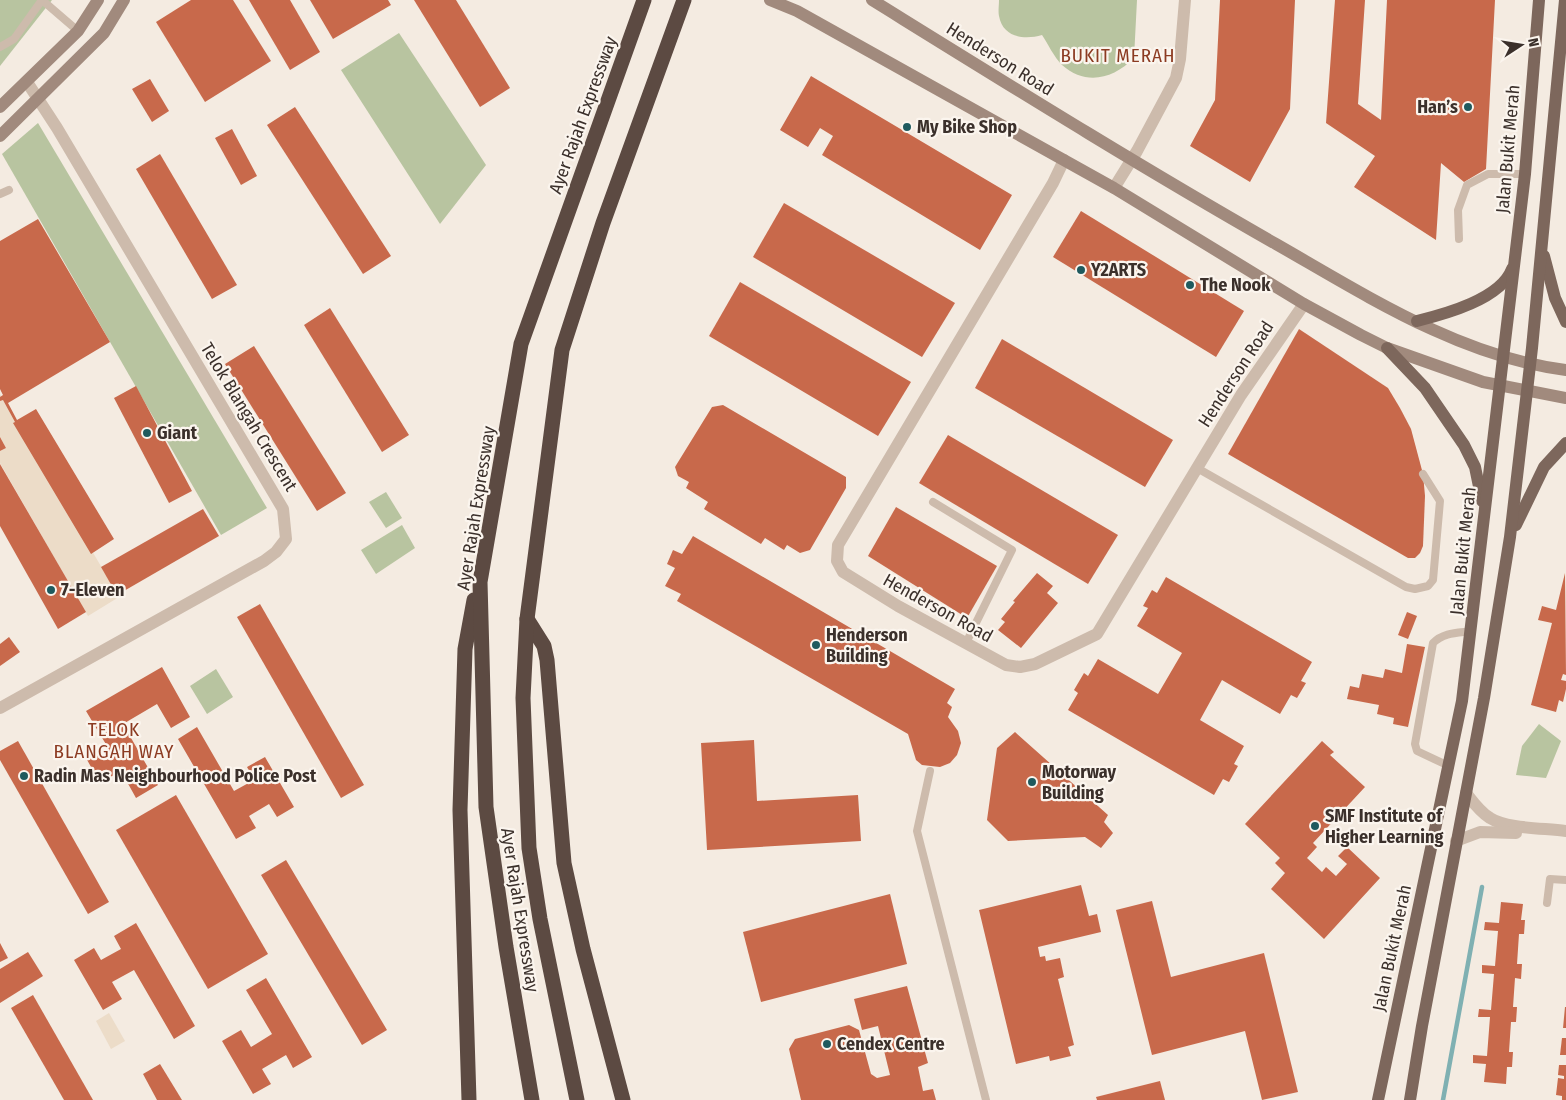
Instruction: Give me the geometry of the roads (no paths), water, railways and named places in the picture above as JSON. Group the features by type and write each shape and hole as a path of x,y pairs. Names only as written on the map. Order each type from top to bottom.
{"highway":[{"name":"Ayer Rajah Expressway","path":"532,1100 506,947 486,807 480,582 522,344 644,0"},
{"name":"Ayer Rajah Expressway","path":"577,1100 540,919 529,848 523,698 527,619 562,350 603,223 684,0"},
{"path":"469,1100 460,810 465,649 474,599 480,582"},
{"path":"527,619 544,646 547,660 564,863 583,949 623,1100"}],"main road":[{"path":"0,107 78,31 98,0"},
{"path":"0,136 104,33 124,0"},
{"path":"770,0 796,11 1114,188 1304,304 1387,348 1499,387 1566,398"},
{"name":"Henderson Road","path":"872,0 1131,160 1319,269 1459,342 1503,357 1566,370"},
{"name":"Jalan Bukit Merah","path":"1378,1100 1462,701 1472,631 1525,174 1539,0"},
{"path":"1410,1100 1466,793 1510,536 1542,249 1565,0"},
{"path":"1542,249 1555,298 1566,322"},
{"path":"1417,321 1472,304 1509,278 1514,265"},
{"path":"1387,348 1425,388 1464,445 1475,467 1485,510"},
{"path":"1510,536 1544,466 1566,443"}],"street":[{"path":"1114,188 1176,78 1180,60 1185,0"},
{"name":"Telok Blangah Crescent","path":"0,708 264,561 276,552 286,539 283,509 39,99 27,82"},
{"name":"Henderson Road","path":"1064,160 1053,183 838,545 837,561 843,572 890,602 1006,665 1020,667 1041,661 1097,634 1270,351 1304,304"},
{"path":"1466,793 1480,811 1491,819 1504,823 1566,831"},
{"path":"1456,842 1480,832 1490,831 1566,839"}],"lane":[{"path":"0,47 18,34 42,0 78,31"},
{"path":"1459,239 1458,210 1467,185 1488,174 1525,174"},
{"path":"0,194 9,190"},
{"path":"1197,468 1390,578 1414,589 1428,586 1433,580 1440,501 1423,474"},
{"path":"933,502 1012,550 966,643"},
{"path":"1449,766 1417,751 1415,744 1433,643 1439,637 1448,634 1472,631"},
{"path":"930,771 917,831 986,1100"},
{"path":"1547,903 1550,879 1566,880"}],"waterway":[{"path":"1443,1100 1482,887"}],"place":[{"name":"Han’s","path":"1468,107"},
{"name":"My Bike Shop","path":"907,127"},
{"name":"Y2ARTS","path":"1081,270"},
{"name":"The Nook","path":"1190,285"},
{"name":"Giant","path":"147,433"},
{"name":"7-Eleven","path":"51,590"},
{"name":"Henderson Building","path":"816,645"},
{"name":"Radin Mas Neighbourhood Police Post","path":"24,776"},
{"name":"Motorway Building","path":"1032,782"},
{"name":"SMF Institute of Higher Learning","path":"1315,826"},
{"name":"Cendex Centre","path":"827,1044"}],"district":[{"name":"BUKIT MERAH","path":"1118,55"},
{"name":"TELOK BLANGAH WAY","path":"114,740"}]}
